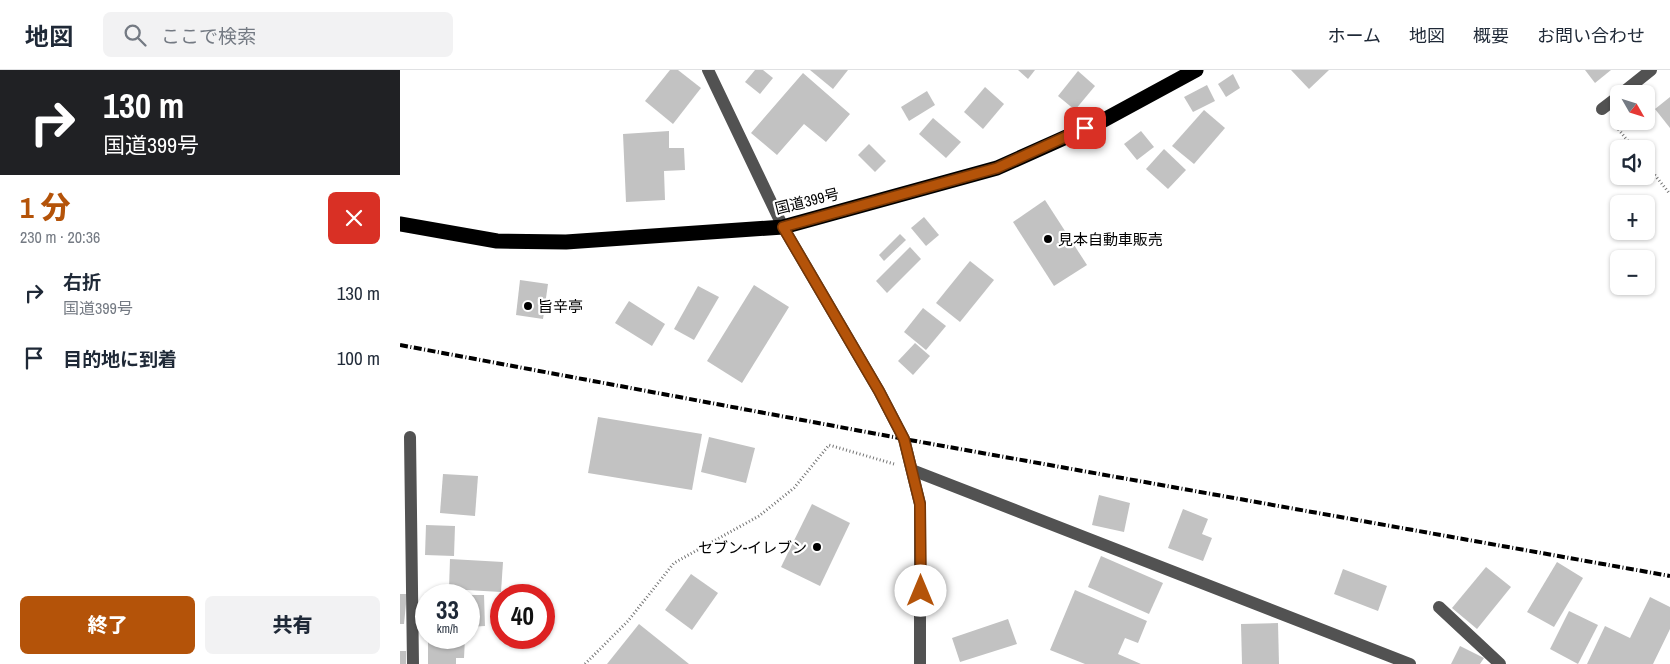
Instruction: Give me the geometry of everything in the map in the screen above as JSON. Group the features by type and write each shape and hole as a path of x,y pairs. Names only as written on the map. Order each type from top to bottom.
{"highway":[{"name":"国道399号","path":"400,224 497,241 566,242 783,227 997,168 1102,121 1196,70"}],"street":[{"path":"708,70 783,227 879,391 904,439 920,504 920,664"},
{"path":"1632,85 1651,70"},
{"path":"1602,109 1610,103"},
{"path":"410,437 413,664"},
{"path":"912,470 1410,664"},
{"path":"1439,607 1500,664"}],"path":[{"path":"1602,109 1627,140"},
{"path":"1655,175 1670,194"},
{"path":"585,664 628,621 674,564 759,516 794,488 829,445 912,470"}],"building":[{"path":"670,70 678,70 701,88 673,124 645,101"},
{"path":"755,70 763,70 773,78 760,94 745,82"},
{"path":"810,70 848,70 833,89"},
{"path":"1018,70 1035,70 1028,79"},
{"path":"1291,70 1329,70 1309,89"},
{"path":"1585,70 1611,70 1595,83"},
{"path":"1078,71 1095,86 1075,110 1058,96"},
{"path":"803,73 850,114 826,142 804,124 777,155 751,133"},
{"path":"1233,74 1240,88 1226,97 1218,84"},
{"path":"1207,85 1215,101 1193,112 1184,97"},
{"path":"985,87 1004,104 983,129 964,112"},
{"path":"927,91 935,105 909,121 901,107"},
{"path":"1670,97 1670,128 1655,109"},
{"path":"1204,110 1225,128 1194,164 1172,146"},
{"path":"933,118 961,142 946,158 919,134"},
{"path":"669,131 669,148 684,148 685,170 664,171 665,200 626,202 623,134"},
{"path":"1141,131 1154,147 1137,160 1124,144"},
{"path":"869,144 886,161 875,172 858,155"},
{"path":"1164,149 1186,170 1168,189 1146,169"},
{"path":"1045,200 1087,265 1054,286 1013,222"},
{"path":"924,217 939,235 926,246 911,228"},
{"path":"900,234 906,240 884,261 879,255"},
{"path":"910,247 921,259 887,293 876,281"},
{"path":"970,261 994,280 960,322 936,303"},
{"path":"520,280 548,284 543,319 516,315"},
{"path":"754,285 789,307 742,383 707,361"},
{"path":"698,286 719,297 694,340 674,329"},
{"path":"629,301 665,324 652,346 615,323"},
{"path":"923,308 946,326 926,350 904,332"},
{"path":"915,343 930,356 913,375 898,361"},
{"path":"598,417 702,434 692,490 588,473"},
{"path":"709,437 755,448 746,483 701,472"},
{"path":"443,474 478,476 475,516 440,513"},
{"path":"1099,495 1130,503 1124,532 1092,525"},
{"path":"812,504 850,523 820,586 781,567"},
{"path":"1183,509 1208,519 1202,534 1212,538 1203,561 1168,548"},
{"path":"426,525 455,526 454,556 425,555"},
{"path":"1101,556 1163,583 1149,614 1088,587"},
{"path":"450,559 503,562 502,584 490,584 490,591 480,591 480,584 449,584"},
{"path":"1557,562 1583,578 1554,627 1527,612"},
{"path":"1486,567 1511,587 1477,629 1452,608"},
{"path":"1343,569 1387,586 1378,611 1334,594"},
{"path":"691,574 718,593 692,630 665,610"},
{"path":"1075,590 1147,621 1138,643 1125,638 1118,654 1141,664 1085,664 1050,650"},
{"path":"400,594 407,594 404,624 400,624"},
{"path":"480,595 484,595 485,626 480,626"},
{"path":"1650,597 1670,607 1670,629 1653,664 1587,664 1605,626 1630,638"},
{"path":"1569,611 1598,625 1578,664 1550,649"},
{"path":"1008,619 1017,644 960,662 952,638"},
{"path":"1278,623 1279,664 1242,664 1241,624"},
{"path":"639,624 689,664 607,664"},
{"path":"1460,646 1484,658 1480,664 1451,664"},
{"path":"428,649 464,649 464,658 456,658 456,664 428,664"},
{"path":"400,651 406,651 406,664 400,664"}],"railway":[{"path":"400,345 904,439 1670,576"}],"place":[{"name":"見本自動車販売","path":"1048,239"},
{"name":"旨辛亭","path":"528,306"},
{"name":"セブン-イレブン","path":"817,547"}],"route":[{"path":"921,591 920,504 904,439 879,391 783,227 997,168 1085,128"}]}
